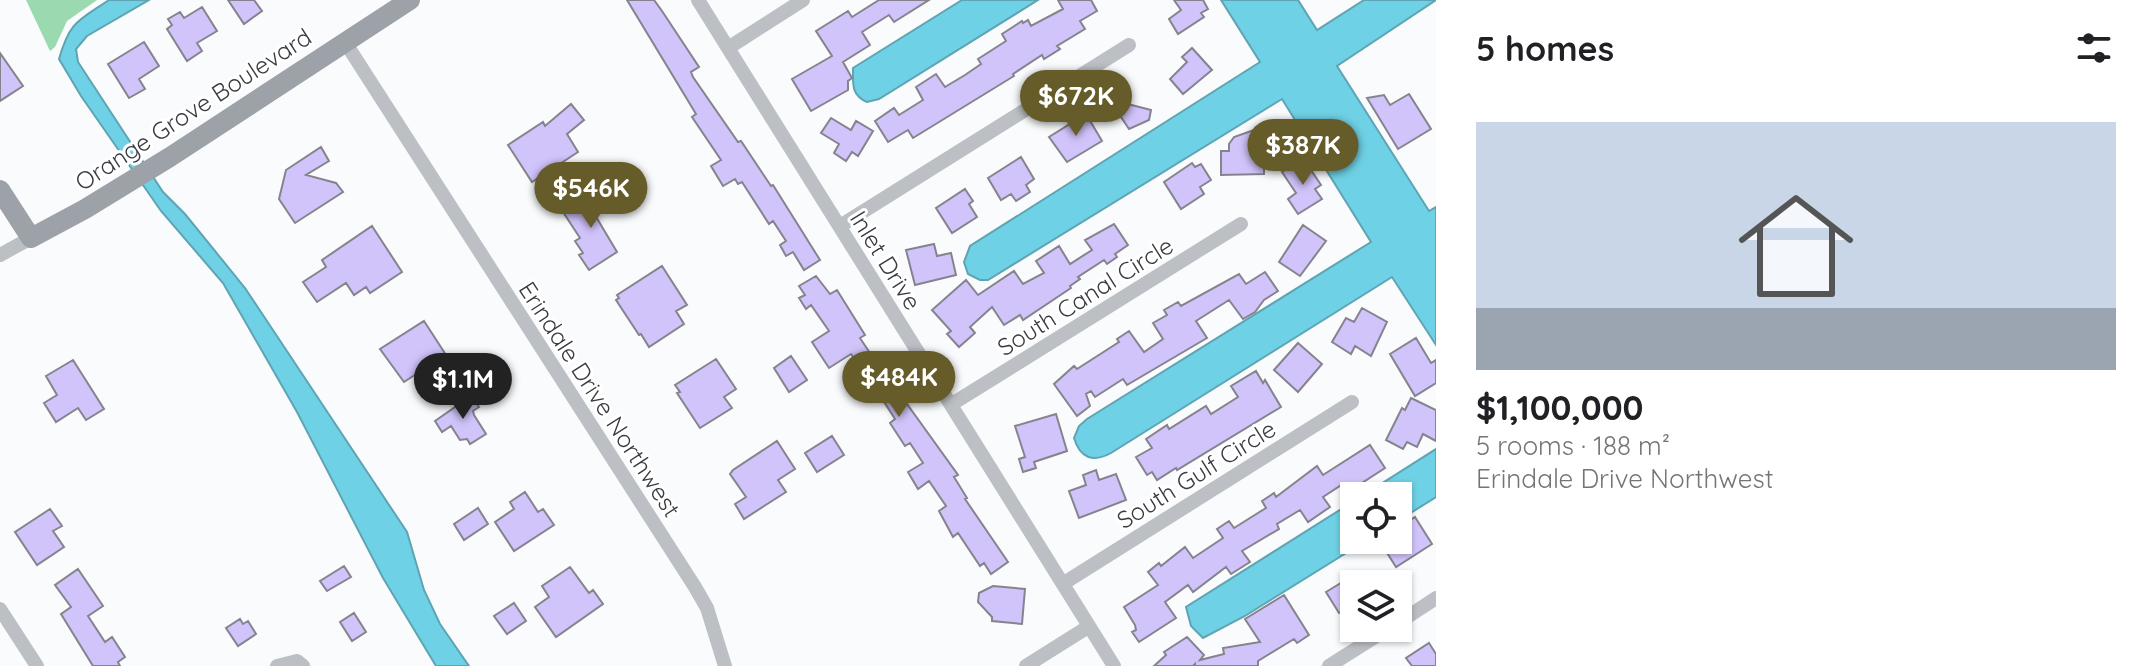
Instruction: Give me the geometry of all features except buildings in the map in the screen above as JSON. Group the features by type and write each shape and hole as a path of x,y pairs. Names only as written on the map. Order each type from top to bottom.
{"street":[{"name":"Orange Grove Boulevard","path":"0,255 132,180 410,0"},
{"name":"Inlet Drive","path":"698,0 1114,666"},
{"path":"728,48 803,0"},
{"name":"Erindale Drive Northwest","path":"345,42 695,587 707,608 725,666"},
{"path":"840,226 1129,45"},
{"path":"0,190 31,238"},
{"name":"South Canal Circle","path":"952,404 1241,224"},
{"name":"South Gulf Circle","path":"1064,583 1352,402"},
{"path":"1412,614 1436,598"},
{"path":"0,609 37,666"},
{"path":"1026,666 1088,627"},
{"path":"1329,666 1367,642"},
{"path":"277,666 297,661 303,666"}],"green space":[{"path":"26,0 97,0 67,21 50,51"}],"water":[{"path":"109,0 149,0 87,36 76,49 78,62 163,192 185,214 245,288 407,532 424,590 440,624 469,666 436,666 383,578 297,412 223,283 161,211 59,59 76,23"},
{"path":"962,0 1038,0 879,99 867,102 858,96 854,88 853,68"},
{"path":"1221,0 1298,0 1317,30 1364,0 1436,0 1337,66 1429,211 1436,207 1436,345 1392,277 1111,453 1098,458 1088,457 1074,438 1079,426 1087,419 1371,242 1282,99 988,280 968,274 964,262 970,246 1260,62"},
{"path":"1436,449 1436,497 1412,512 1412,482 1384,482"},
{"path":"1340,510 1340,554 1345,554 1245,616 1203,638 1191,626 1186,607"}]}
